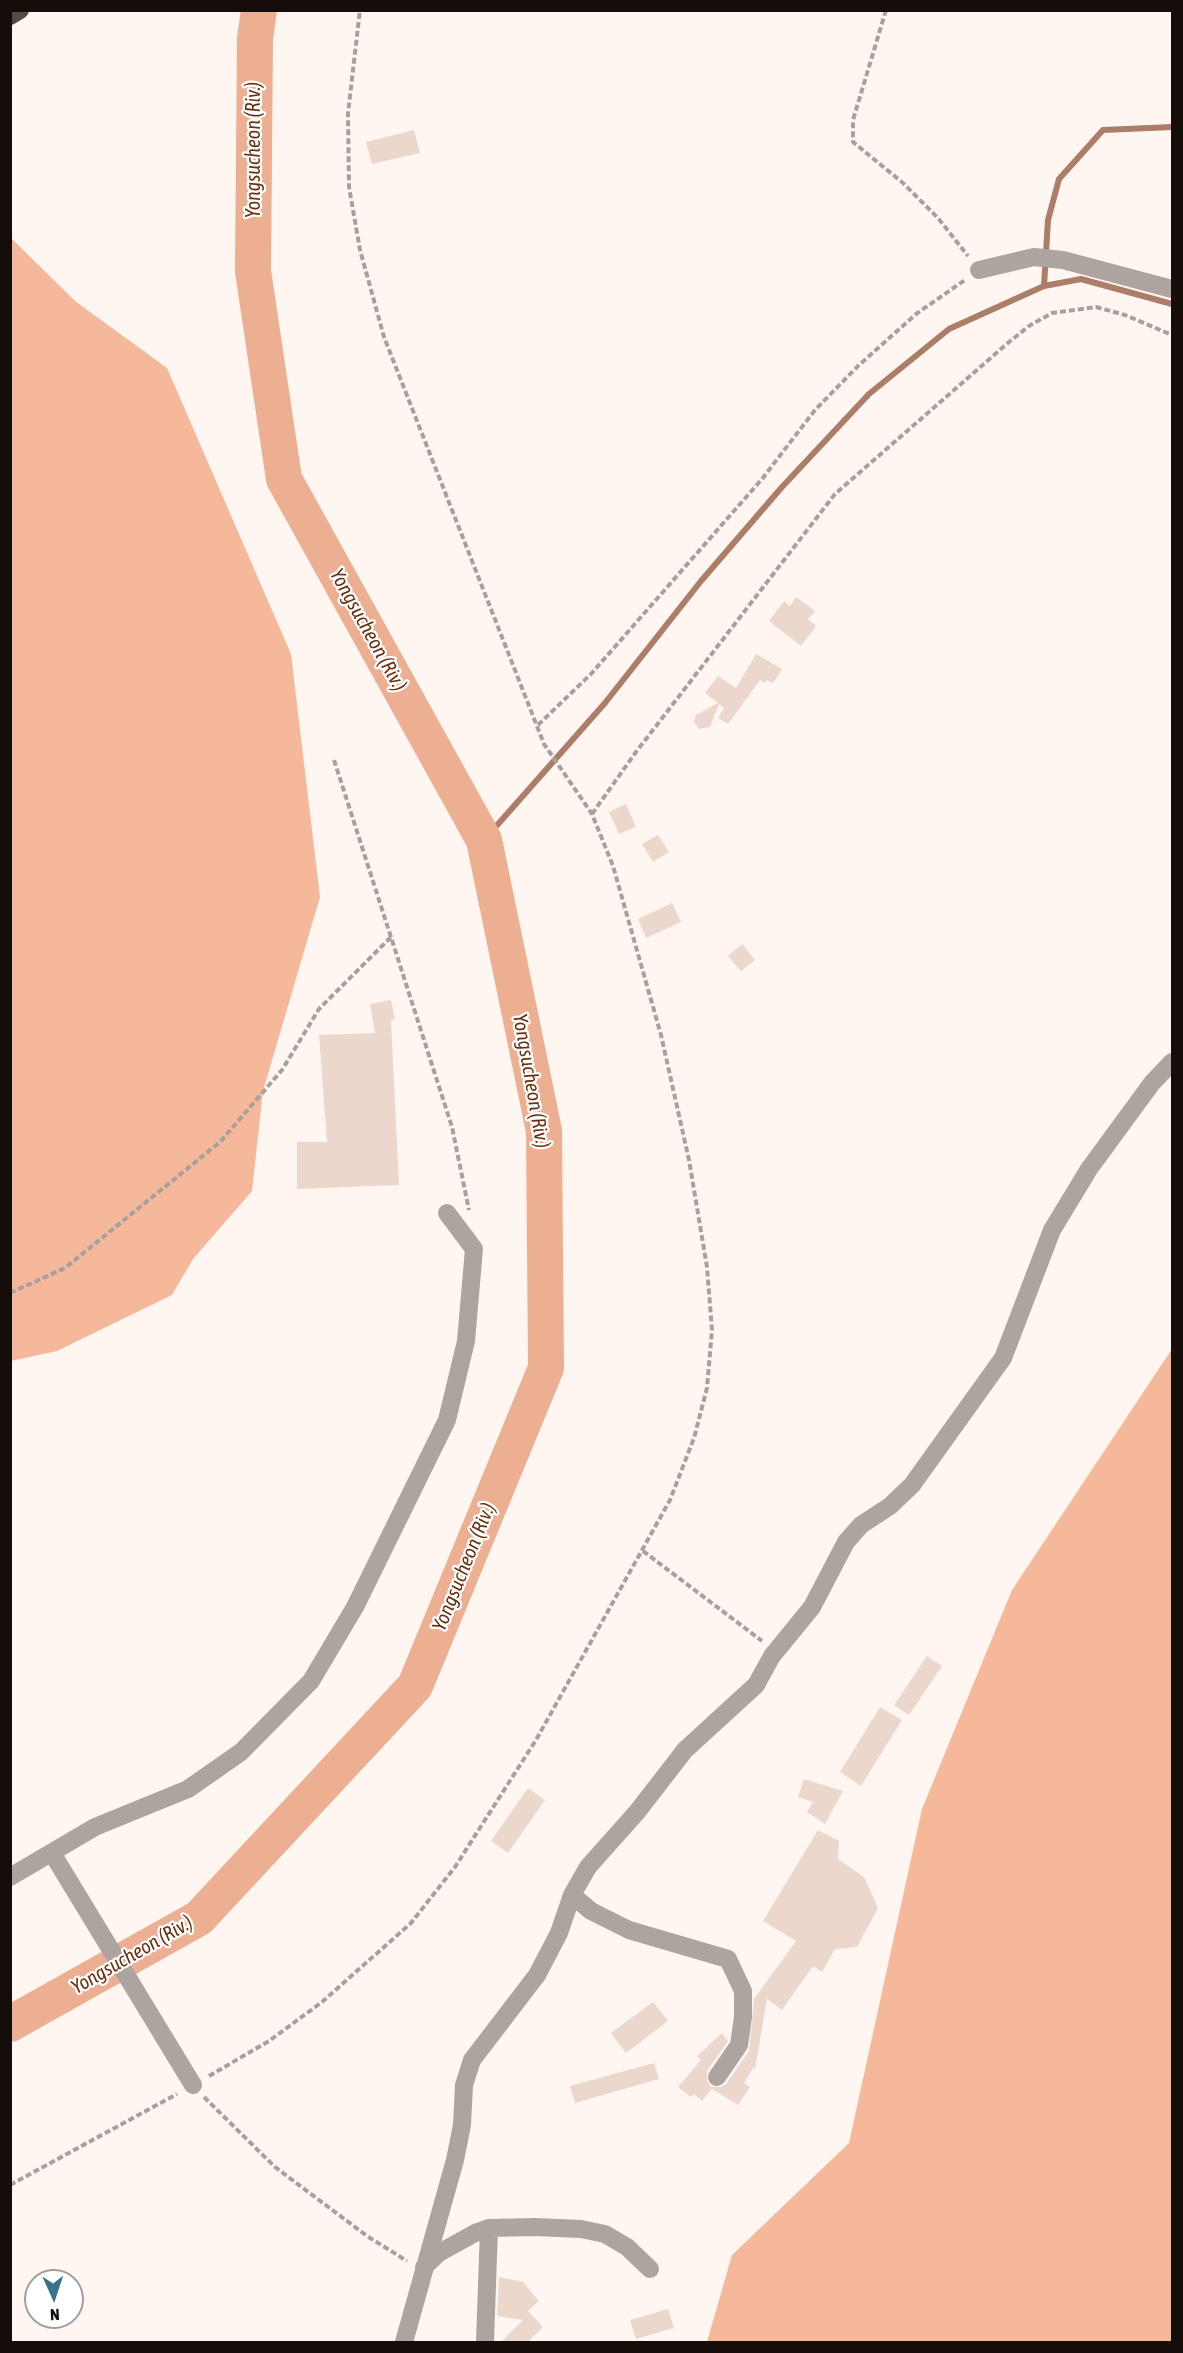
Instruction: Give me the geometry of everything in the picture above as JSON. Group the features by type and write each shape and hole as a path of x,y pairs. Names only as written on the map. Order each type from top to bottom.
{"highway":[{"path":"10,16 20,10"}],"street":[{"path":"979,270 1034,257 1063,260 1173,289"},
{"path":"404,2343 455,2160 462,2125 464,2085 472,2060 537,1975 559,1933 572,1895 588,1867 637,1812 685,1750 756,1684 776,1652 812,1607 846,1542 861,1525 890,1506 912,1485 1003,1358 1052,1230 1089,1169 1152,1083 1173,1062"},
{"path":"10,1877 95,1827 188,1789 241,1752 311,1681 355,1607 447,1420 466,1341 474,1249 447,1213"},
{"path":"52,1853 193,2085"},
{"path":"572,1895 591,1911 629,1930 728,1959 743,1991 743,2017 739,2045 717,2077"},
{"path":"424,2266 439,2253 489,2228 547,2227 605,2235 627,2247 650,2269"},
{"path":"485,2343 489,2228"}],"path":[{"path":"10,2185 269,2041 322,2002 411,1923 455,1867 536,1740 643,1551 670,1500 694,1438 707,1388 712,1330 707,1267 689,1160 661,1035 613,866 592,814 544,744 384,337 360,250 349,187 348,112 360,10"},
{"path":"538,725 591,674 762,479 822,403 916,314 979,270 931,211 903,183 853,142 853,120 886,10"},
{"path":"592,814 636,752 835,494 1009,342 1029,326 1052,313 1096,306 1173,335"},
{"path":"334,760 452,1127 470,1217"},
{"path":"10,1293 65,1268 220,1142 282,1070 319,1009 391,937"},
{"path":"643,1551 776,1652"},
{"path":"193,2085 275,2167 393,2254 424,2266"}],"shaded area":[{"path":"10,237 75,301 167,368 291,654 320,897 263,1091 252,1191 193,1259 172,1295 57,1351 11,1361"},
{"path":"1172,1349 1172,2342 707,2342 732,2255 849,2143 922,1809 1012,1590"}],"building":[{"path":"414,130 420,153 372,164 366,142"},
{"path":"796,597 815,611 808,619 816,626 801,646 769,621 784,601 790,606"},
{"path":"756,654 782,669 773,683 760,680 728,724 718,718 724,708 719,704 710,727 699,729 694,722 696,715 718,703 705,693 718,676 736,688"},
{"path":"626,804 636,827 619,834 609,812"},
{"path":"658,835 669,852 653,862 642,844"},
{"path":"672,903 681,922 646,938 638,919"},
{"path":"742,944 755,960 741,971 728,956"},
{"path":"391,1000 395,1019 391,1020 399,1185 297,1189 297,1142 327,1142 319,1035 375,1033 370,1004"},
{"path":"927,1656 942,1666 909,1715 894,1705"},
{"path":"880,1707 902,1720 861,1786 840,1772"},
{"path":"804,1779 843,1791 825,1824 807,1812 813,1802 798,1797"},
{"path":"528,1788 545,1800 508,1853 491,1841"},
{"path":"818,1830 839,1841 838,1859 864,1877 878,1908 857,1947 835,1949 822,1972 813,1966 782,2010 767,1999 755,2069 753,2068 744,2083 750,2087 738,2105 712,2089 702,2101 694,2094 691,2097 678,2087 701,2060 697,2056 722,2033 728,2041 707,2071 707,2081 711,2087 721,2087 726,2084 749,2051 754,1999 796,1941 763,1921"},
{"path":"653,2002 668,2021 626,2053 611,2033"},
{"path":"654,2063 659,2079 575,2103 570,2086"},
{"path":"499,2277 523,2282 539,2301 528,2311 543,2327 527,2343 500,2343 523,2320 497,2316"},
{"path":"668,2309 674,2328 636,2339 630,2320"}],"waterway":[{"name":"Yongsucheon (Riv.)","path":"10,2024 199,1918 415,1686 546,1368 544,1131 484,840 284,479 253,271 255,39 259,10"},
{"path":"484,840 605,703 701,581 782,487 869,394 949,329 1044,286 1048,220 1059,179 1103,130 1172,127"},
{"path":"1044,286 1081,279 1172,304"}]}
